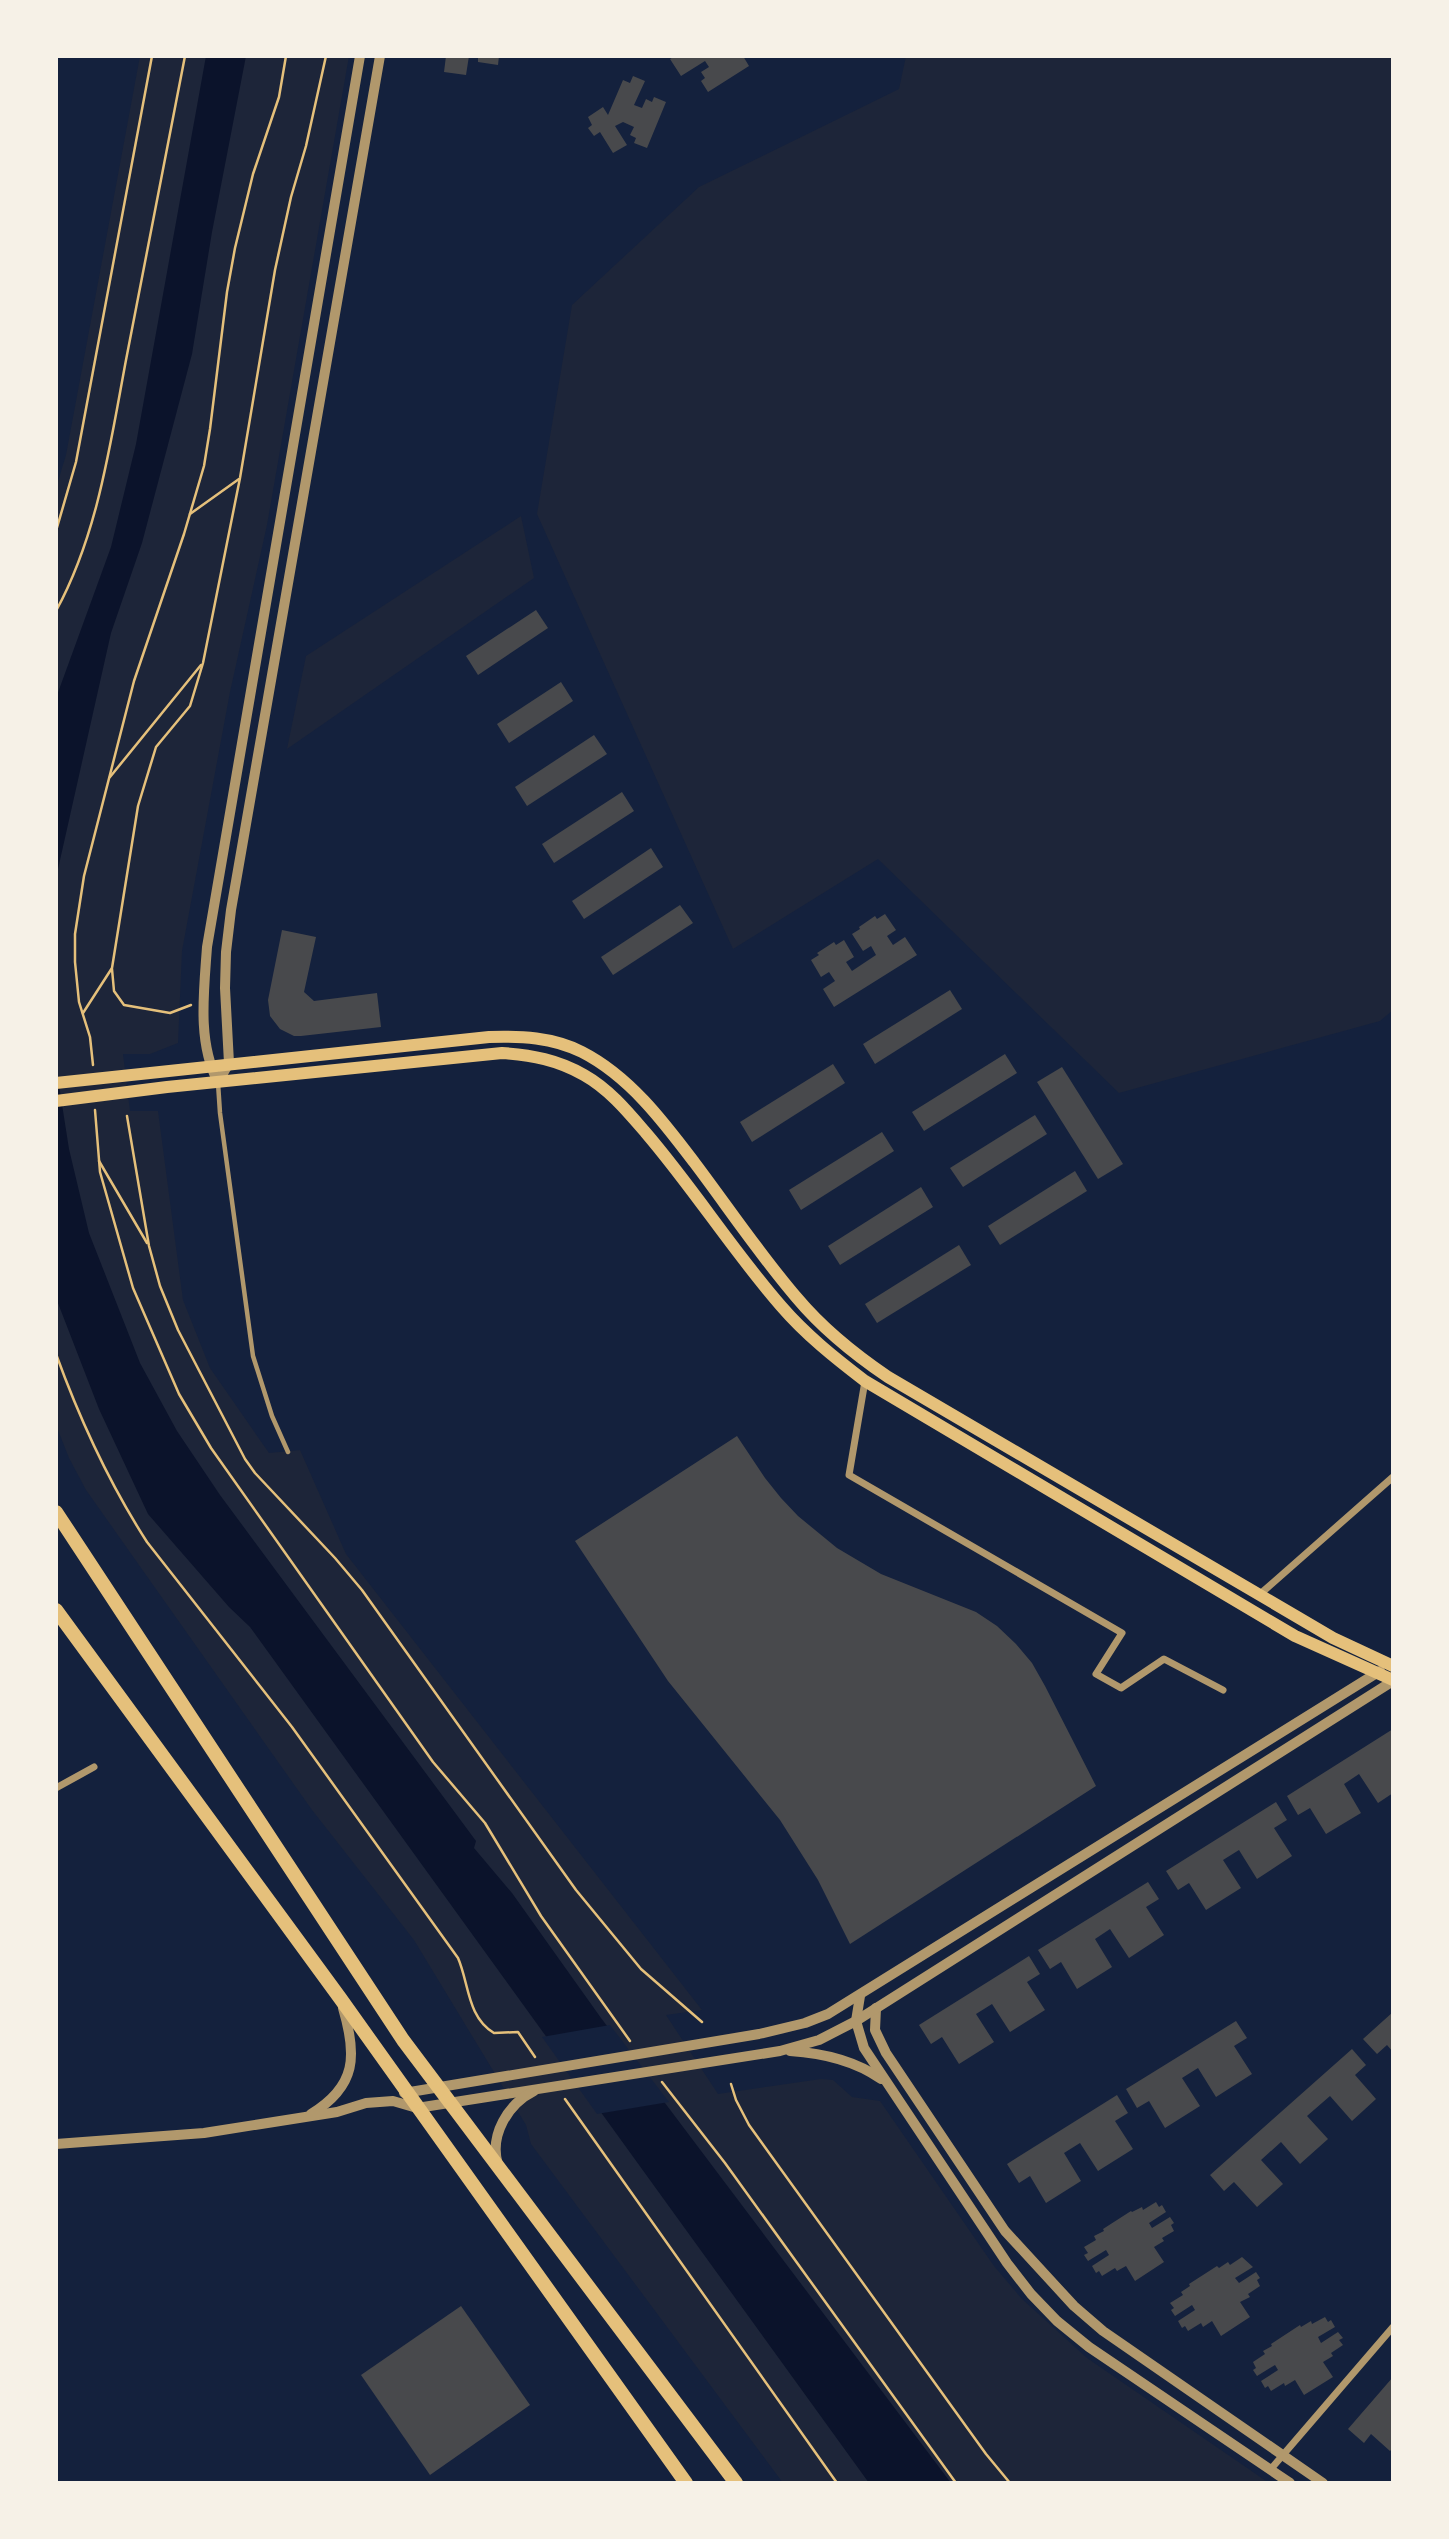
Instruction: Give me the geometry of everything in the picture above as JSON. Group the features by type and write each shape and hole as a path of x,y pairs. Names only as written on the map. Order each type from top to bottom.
{"main road":[{"path":"56,1083 488,1037 535,1038 580,1051 622,1079 647,1104 796,1297 855,1354 888,1377 1333,1638 1393,1666"},
{"path":"56,1101 502,1053 532,1055 561,1063 586,1076 609,1093 633,1118 663,1152 780,1306 804,1332 865,1381 1295,1636 1393,1681"},
{"path":"56,1512 403,2040 736,2483"},
{"path":"56,1610 340,1998 686,2483"}],"street":[{"path":"218,1082 209,1066 204,1000 212,908 360,56"},
{"path":"218,1082 229,1063 225,988 231,910 380,56"},
{"path":"865,1381 849,1475 1122,1633 1096,1674 1121,1688 1164,1660 1223,1690"},
{"path":"1259,1595 1393,1477"},
{"path":"393,2101 406,2091 776,2031 817,2018 860,1996 1374,1673 1393,1666"},
{"path":"56,2144 204,2133 337,2112 366,2103 393,2101 417,2108 780,2051 819,2040 856,2021 1393,1681"},
{"path":"56,1788 94,1767"},
{"path":"860,1996 856,2021 864,2048 1007,2263 1057,2321 1089,2347 1290,2483"},
{"path":"305,2117 335,2096 350,2070 352,2036 340,1998"},
{"path":"876,2008 875,2030 886,2053 1005,2231 1047,2279 1103,2331 1323,2483"},
{"path":"780,2051 814,2053 851,2063 873,2074 891,2089"},
{"path":"499,2167 496,2147 505,2117 517,2102 542,2087"},
{"path":"1270,2470 1393,2327"}],"lane":[{"path":"218,1082 253,1356 272,1416 288,1452"}],"path":[{"path":"56,531 76,462 152,56"},
{"path":"56,611 73,577 94,516 185,56"},
{"path":"93,1077 90,1037 77,988 75,962 79,904 107,780 145,645 204,466 226,292 253,174 279,97 286,56"},
{"path":"204,1000 170,1013 124,1005 114,991 112,968 138,806 152,758 156,747 190,706 203,663 240,478 275,270 326,56"},
{"path":"190,514 240,478"},
{"path":"107,780 203,663"},
{"path":"82,1015 112,968"},
{"path":"95,1103 97,1157 118,1240 143,1314 179,1394 211,1448 433,1762 485,1823 541,1916 631,2042"},
{"path":"127,1116 149,1246 170,1312 250,1466 362,1590 576,1891 600,1916 641,1969 702,2022"},
{"path":"97,1157 149,1246"},
{"path":"56,1354 100,1461 147,1542 292,1727 458,1958 470,2003 485,2026 494,2033 517,2032 541,2066"},
{"path":"656,2074 725,2163 956,2483"},
{"path":"731,2084 749,2125 986,2454 1010,2483"},
{"path":"565,2100 837,2483"}],"shaded area":[{"path":"140,56 349,56 267,525 230,692 182,951 178,1043 150,1054 123,1054 130,1111 158,1111 183,1300 210,1368 269,1453 300,1450 346,1554 702,2010 666,2015 718,2094 821,2079 833,2080 852,2097 880,2101 994,2266 1022,2299 1087,2358 1269,2483 783,2483 531,2144 526,2125 414,1940 312,1810 86,1490 69,1458 56,1425 56,488 66,455"},
{"path":"206,56 246,56 192,354 142,543 111,633 56,878 56,698 111,547 136,444"},
{"path":"906,56 1393,56 1393,1010 1380,1021 1119,1093 878,859 733,949 537,514 572,305 699,187 899,89"},
{"path":"521,516 534,578 287,749 306,656"},
{"path":"56,1066 69,1149 89,1233 140,1363 177,1431 220,1495 476,1841 474,1848 512,1893 601,2018 951,2483 869,2483 250,1627 229,1607 148,1514 99,1409 56,1298"}],"pier":[{"path":"610,2025 669,2102 597,2114 542,2037"}],"building":[{"path":"446,56 469,56 466,75 444,72"},
{"path":"478,56 499,56 498,65 478,62"},
{"path":"675,56 743,56 749,66 708,92 701,81 705,78 701,72 709,67 705,61 681,76 670,59"},
{"path":"633,76 645,81 634,105 642,108 646,99 652,102 654,97 666,102 647,148 634,143 636,138 630,135 634,127 623,122 615,126 627,145 613,153 600,132 594,136 588,128 592,125 588,117 603,107 608,115 623,80 630,83"},
{"path":"536,610 548,628 478,675 466,656"},
{"path":"561,682 573,701 509,743 497,724"},
{"path":"594,735 607,754 527,806 515,787"},
{"path":"622,792 634,811 554,863 542,844"},
{"path":"651,848 663,867 584,919 572,901"},
{"path":"680,905 693,923 613,975 601,957"},
{"path":"885,914 896,930 887,936 893,945 905,937 917,955 834,1007 823,989 835,981 829,972 821,977 811,960 834,942 836,945 844,940 854,957 846,962 852,971 876,955 871,946 863,951 852,934 875,916 877,919"},
{"path":"282,930 316,937 304,992 314,1001 377,993 381,1027 301,1036 294,1036 280,1029 270,1016 268,1000"},
{"path":"950,990 962,1009 875,1064 863,1044"},
{"path":"1005,1054 1017,1073 924,1131 912,1112"},
{"path":"833,1064 845,1083 752,1142 740,1122"},
{"path":"1062,1067 1123,1164 1098,1179 1037,1082"},
{"path":"1035,1115 1047,1134 963,1187 950,1168"},
{"path":"882,1132 894,1151 801,1210 789,1190"},
{"path":"1075,1171 1087,1191 1000,1245 988,1226"},
{"path":"921,1187 933,1207 840,1265 828,1246"},
{"path":"959,1245 971,1265 877,1323 865,1304"},
{"path":"737,1436 781,1498 798,1516 837,1548 881,1574 976,1612 997,1626 1016,1644 1032,1663 1045,1686 1096,1786 850,1944 818,1880 780,1820 668,1681 575,1541"},
{"path":"1393,1729 1393,1793 1378,1803 1359,1774 1344,1784 1361,1813 1326,1834 1310,1808 1298,1815 1287,1796"},
{"path":"1276,1802 1287,1820 1274,1828 1292,1856 1257,1879 1239,1850 1223,1860 1241,1888 1206,1910 1189,1883 1178,1890 1166,1871"},
{"path":"1148,1882 1159,1899 1146,1907 1164,1935 1129,1958 1110,1929 1095,1939 1112,1967 1077,1989 1061,1962 1050,1969 1038,1950"},
{"path":"1029,1956 1040,1974 1027,1982 1045,2010 1010,2032 992,2004 976,2014 994,2042 959,2064 942,2037 931,2044 919,2025"},
{"path":"1393,2012 1393,2052 1387,2045 1377,2054 1363,2039"},
{"path":"1236,2021 1247,2038 1234,2046 1252,2074 1216,2097 1198,2068 1182,2078 1200,2106 1165,2128 1149,2101 1137,2108 1126,2089"},
{"path":"1352,2049 1366,2065 1355,2075 1376,2099 1352,2121 1330,2096 1307,2116 1328,2139 1300,2164 1281,2142 1261,2160 1283,2184 1257,2207 1234,2182 1224,2191 1210,2175"},
{"path":"1117,2095 1128,2113 1115,2121 1133,2149 1098,2171 1080,2143 1064,2153 1081,2181 1046,2203 1030,2176 1019,2183 1007,2164"},
{"path":"1156,2202 1159,2207 1162,2205 1166,2212 1149,2223 1152,2228 1170,2217 1174,2223 1171,2225 1174,2231 1154,2247 1164,2262 1135,2281 1126,2266 1117,2271 1115,2268 1102,2276 1099,2271 1096,2273 1092,2266 1109,2255 1106,2250 1088,2261 1084,2255 1088,2253 1084,2247 1096,2240 1094,2236 1104,2231 1103,2229 1131,2211 1142,2207 1143,2210"},
{"path":"1242,2257 1253,2267 1235,2278 1239,2283 1256,2272 1260,2278 1257,2280 1260,2286 1248,2294 1250,2297 1240,2302 1250,2317 1221,2336 1212,2321 1203,2327 1201,2323 1188,2331 1185,2326 1182,2328 1178,2321 1195,2310 1192,2305 1175,2316 1170,2303 1183,2295 1181,2292 1190,2286 1189,2284 1217,2266 1219,2268 1228,2262 1230,2265"},
{"path":"461,2306 530,2405 430,2475 361,2375"},
{"path":"1325,2317 1328,2322 1331,2320 1335,2327 1318,2337 1321,2343 1338,2332 1343,2338 1339,2340 1343,2345 1323,2362 1333,2377 1304,2395 1295,2380 1271,2391 1268,2386 1265,2388 1261,2381 1278,2370 1275,2365 1257,2376 1253,2370 1256,2368 1253,2362 1265,2354 1263,2351 1272,2346 1271,2344 1300,2325 1301,2327 1311,2321 1312,2324"},
{"path":"1393,2377 1393,2448 1390,2451 1371,2434 1364,2443 1348,2429"}]}
